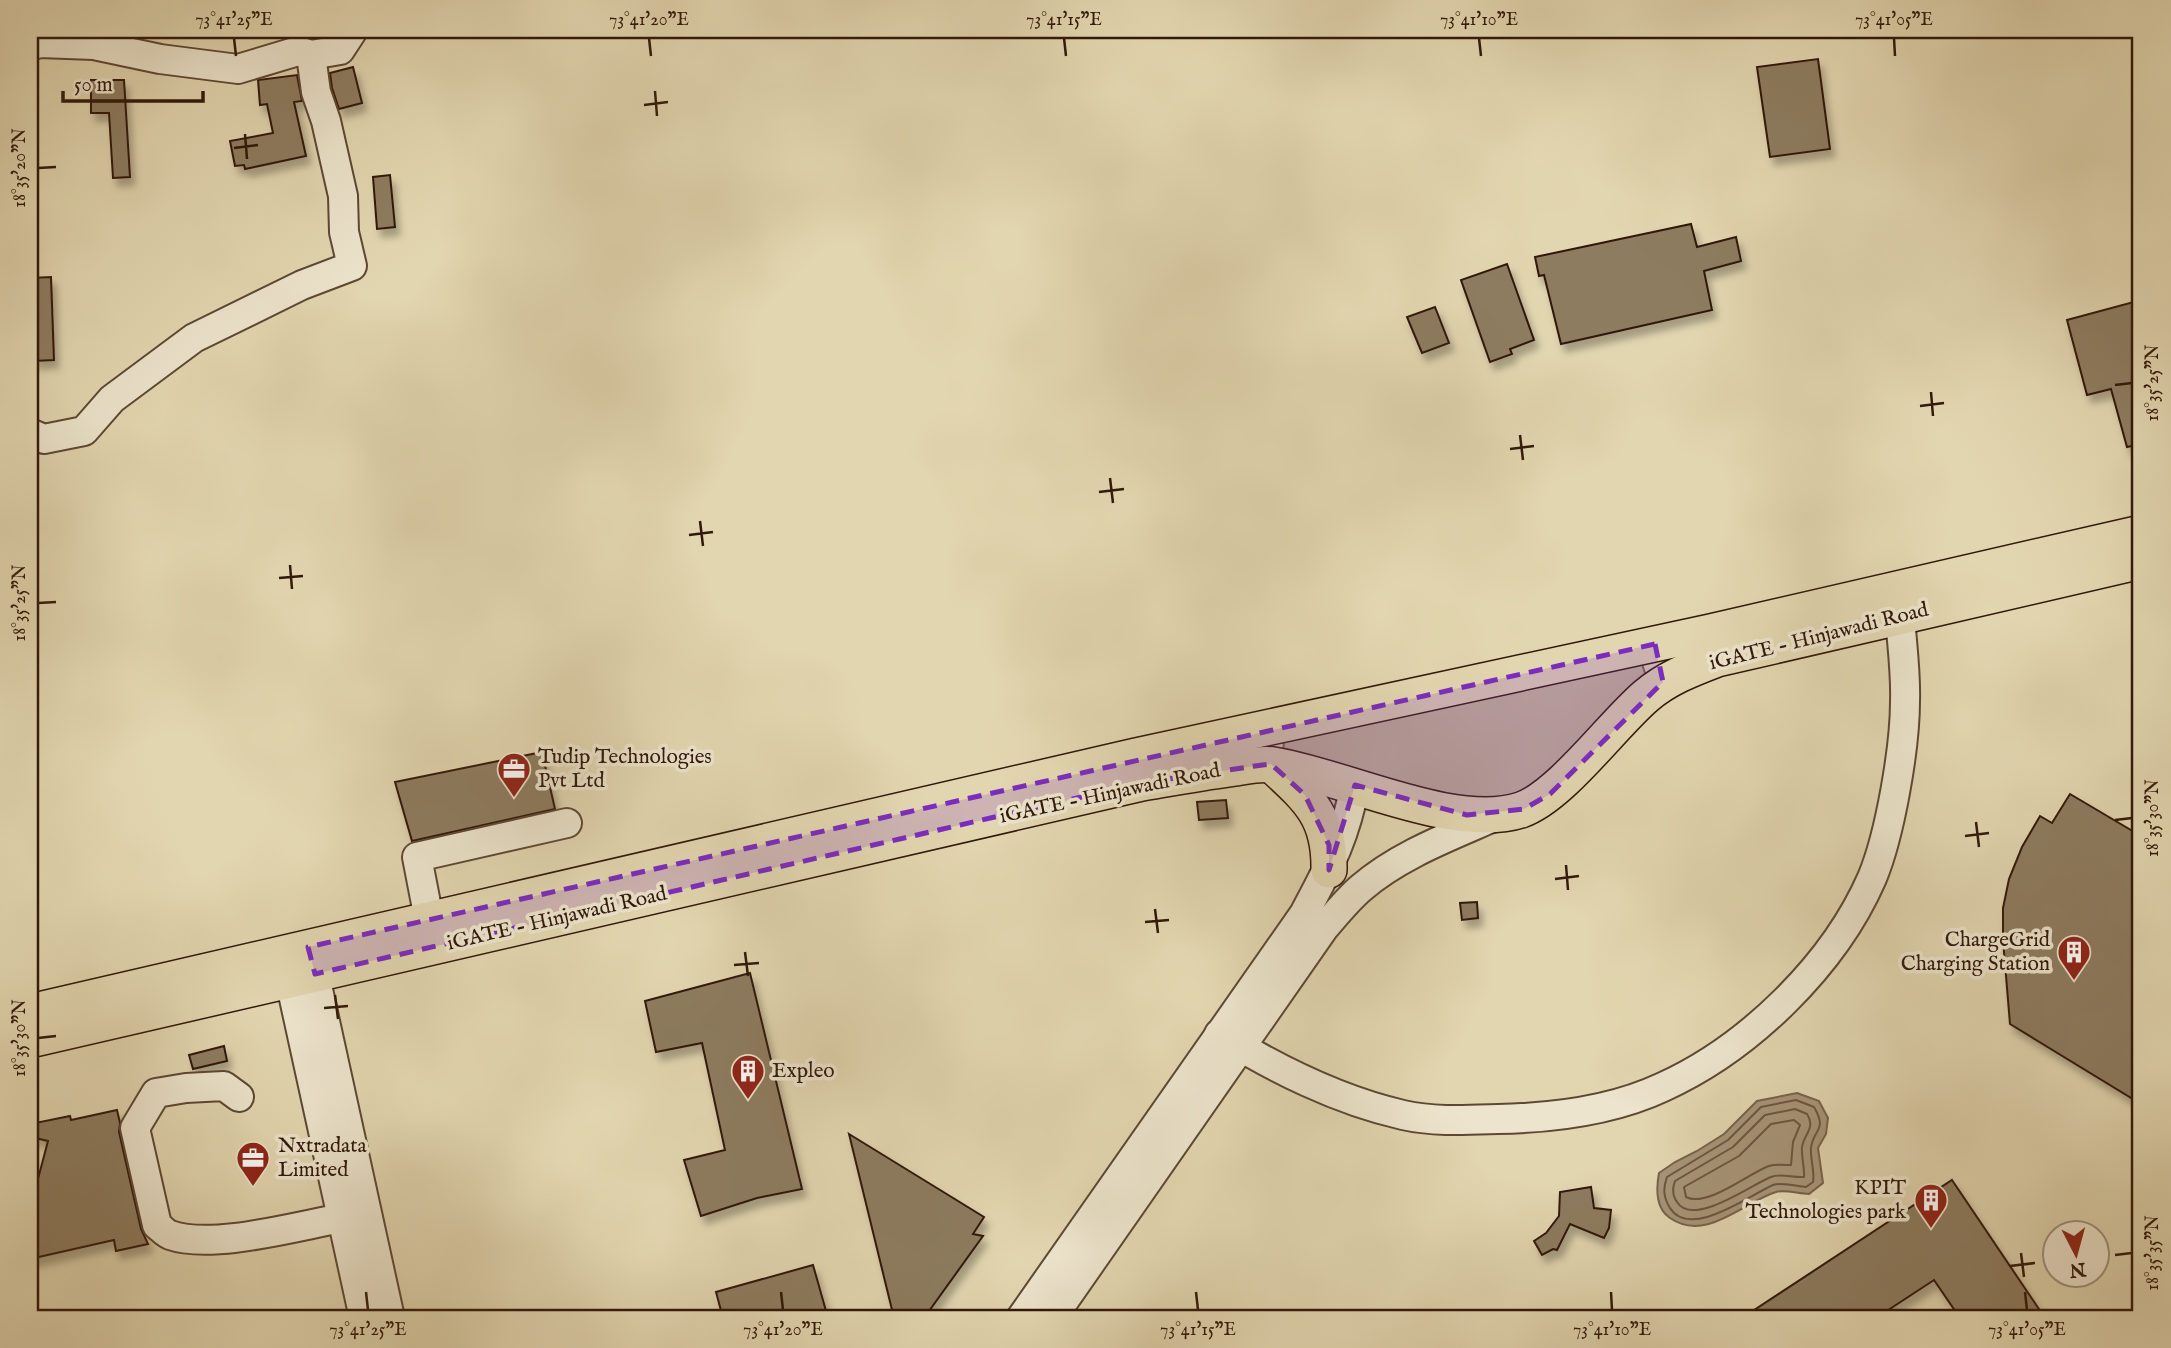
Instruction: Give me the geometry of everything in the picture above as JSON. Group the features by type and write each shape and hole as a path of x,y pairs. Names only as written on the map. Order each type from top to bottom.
{"main road":[{"name":"iGATE - Hinjawadi Road","path":"30,1040 299,964 793,850 1136,756 1655,644 2141,533"},
{"name":"iGATE - Hinjawadi Road","path":"30,1012 299,964 429,919 1224,769 1271,764 1442,810 1467,815 1496,816 1524,809 1550,794 1611,729 1663,682 1717,659 2141,561"},
{"path":"1655,644 1663,682"},
{"path":"1271,764 1306,795 1317,812 1329,845 1329,870"}],"street":[{"path":"30,46 40,43 94,44 160,59 239,69 302,45 340,50 353,30"},
{"path":"30,433 44,439 84,431 112,399 194,338 302,285 352,266 344,232 343,196 326,121 302,45"},
{"path":"1230,1041 1282,1071 1324,1089 1404,1115 1432,1118 1511,1119 1574,1113 1616,1104 1661,1088 1698,1070 1734,1044 1801,985 1829,952 1872,877 1895,791 1906,704 1900,617"},
{"path":"1052,1318 1230,1041 1304,914 1329,870 1349,817 1355,785"},
{"path":"1021,1318 1230,1041 1324,928 1363,886 1398,863 1496,816"},
{"path":"429,919 417,857 567,823"},
{"path":"299,964 342,1218 364,1318"},
{"path":"299,964 390,1318"},
{"path":"239,1097 224,1086 156,1093 135,1128 157,1225 168,1234 198,1241 222,1240 342,1218"}],"highlighted area":[{"path":"1655,644 1663,682 1550,794 1524,809 1467,815 1355,785 1329,870 1329,845 1305,795 1271,764 1142,783 315,974 308,947"}],"shaded area":[{"path":"1642,664 1646,676 1538,781 1512,798 1474,803 1283,754 1284,741"}],"water":[{"path":"1797,1093 1819,1101 1828,1118 1826,1134 1818,1148 1823,1183 1809,1194 1776,1192 1724,1218 1697,1226 1684,1224 1665,1214 1658,1198 1659,1173 1724,1134 1757,1101"}],"building":[{"path":"1818,59 1830,149 1770,157 1757,67"},
{"path":"353,67 362,103 339,109 330,73"},
{"path":"297,75 302,101 294,102 306,156 245,169 244,165 235,166 230,141 273,133 267,104 260,105 258,80"},
{"path":"91,80 124,80 130,177 113,178 109,113 91,113"},
{"path":"390,175 395,227 377,229 373,177"},
{"path":"1691,224 1697,247 1736,237 1741,261 1704,271 1712,310 1561,344 1544,275 1539,276 1535,257"},
{"path":"1507,264 1534,340 1510,349 1512,354 1490,362 1461,280"},
{"path":"51,277 54,360 33,361 30,278"},
{"path":"2141,300 2141,444 2127,447 2111,389 2087,395 2067,320"},
{"path":"1435,307 1449,343 1422,353 1407,317"},
{"path":"542,752 555,809 412,841 395,782"},
{"name":"ChargeGrid Charging Station","path":"2070,794 2141,836 2141,1104 2010,1024 2003,940 2003,908 2009,879 2022,847 2040,816 2052,823"},
{"path":"1226,800 1228,818 1199,820 1197,802"},
{"path":"1477,902 1478,918 1462,920 1460,903"},
{"name":"Expleo","path":"750,973 802,1189 757,1198 701,1216 684,1160 725,1150 702,1043 656,1052 645,1001"},
{"path":"224,1046 227,1061 193,1069 189,1055"},
{"path":"117,1110 119,1132 141,1229 148,1244 116,1251 114,1240 30,1259 30,1209 48,1141 31,1137 35,1123 70,1116 71,1120"},
{"path":"849,1134 984,1217 973,1234 983,1236 924,1318 894,1318"},
{"name":"KPIT Technologies park","path":"1952,1180 2045,1318 1960,1318 1934,1280 1876,1318 1742,1318"},
{"path":"1591,1187 1594,1208 1611,1210 1609,1228 1604,1238 1570,1224 1557,1250 1553,1249 1542,1255 1534,1241 1546,1233 1559,1216 1560,1192"},
{"path":"813,1265 828,1318 723,1318 716,1292"}],"place":[{"name":"Tudip Technologies Pvt Ltd","path":"514,799"},
{"name":"ChargeGrid Charging Station","path":"2074,982"},
{"name":"Expleo","path":"748,1101"},
{"name":"Nxtradata Limited","path":"253,1188"},
{"name":"KPIT Technologies park","path":"1931,1230"}]}
